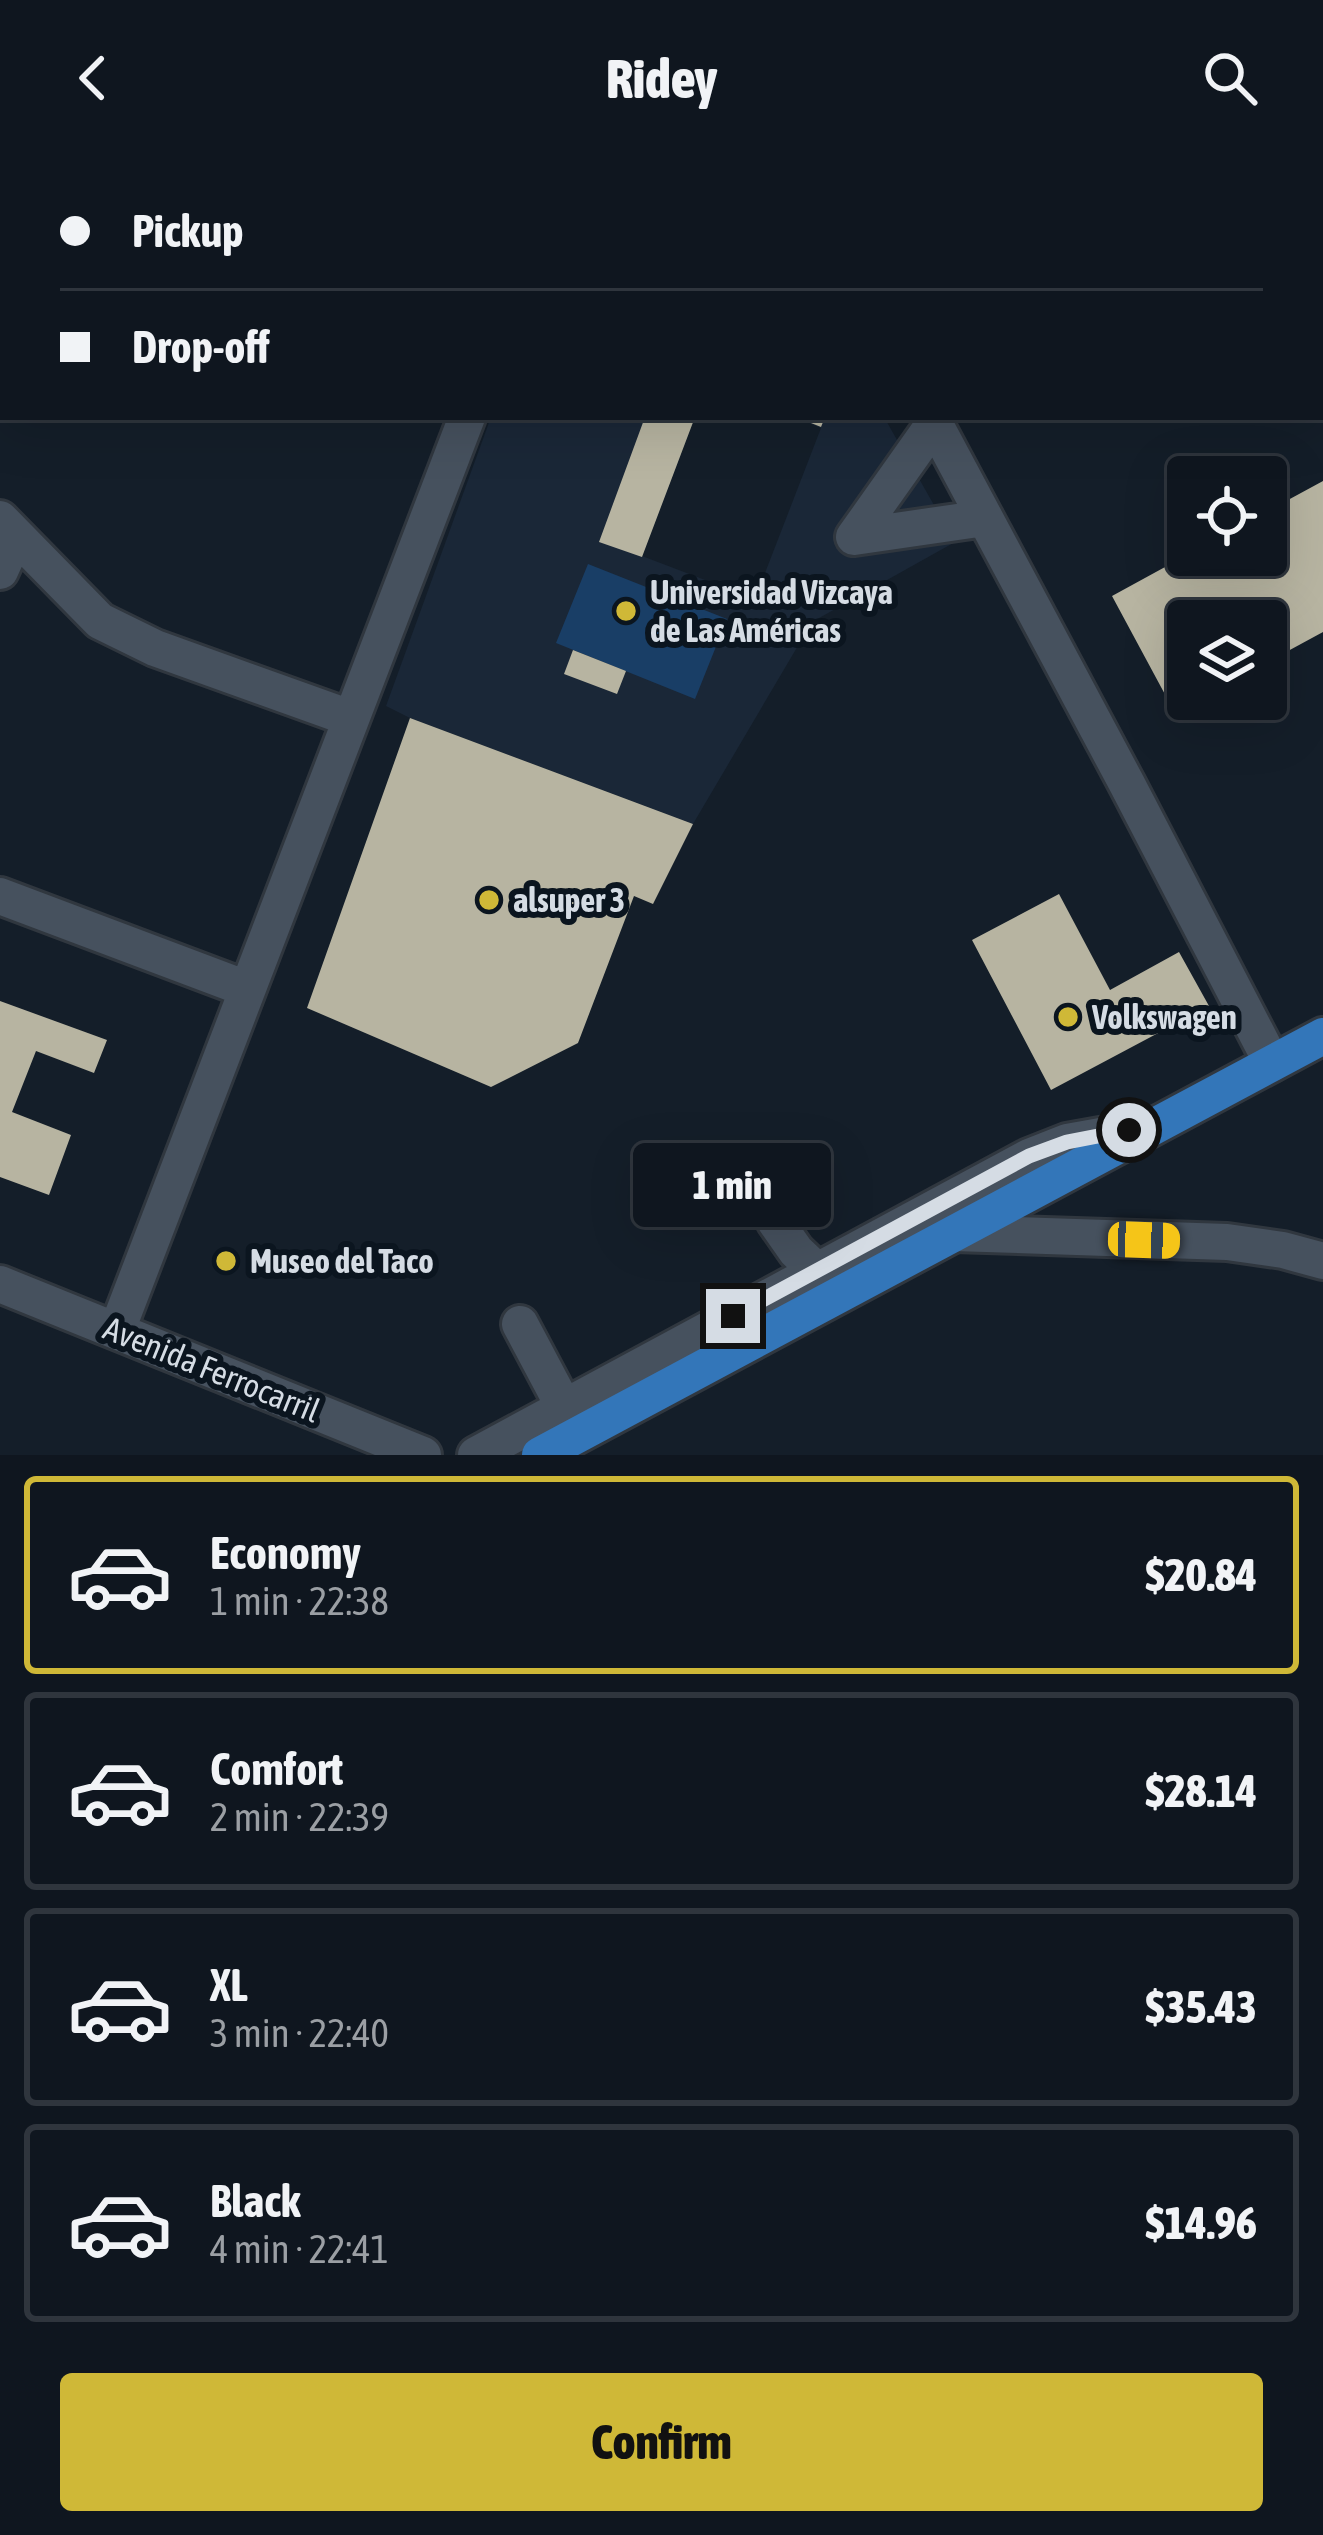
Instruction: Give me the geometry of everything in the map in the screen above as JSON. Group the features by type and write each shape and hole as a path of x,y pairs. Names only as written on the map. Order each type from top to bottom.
{"main road":[{"path":"540,1455 1323,1036"}],"street":[{"path":"117,1330 465,420"},
{"path":"985,518 854,537 933,420 985,518 1272,1063"},
{"path":"8,527 100,621 155,648 350,718"},
{"path":"0,571 8,527"},
{"path":"0,896 247,989"},
{"path":"476,1455 1029,1156 1067,1142 1155,1126"},
{"path":"775,1221 786,1240 817,1271"},
{"path":"954,1234 1227,1242 1323,1262"},
{"name":"Avenida Ferrocarril","path":"0,1284 423,1455"},
{"path":"520,1324 564,1407"}],"shaded area":[{"name":"Universidad Vizcaya de Las Américas","path":"490,420 694,420 642,556 755,599 821,428 802,420 886,420 955,542 812,622 693,824 386,706"},
{"path":"588,564 727,619 695,699 556,643"}],"building":[{"path":"644,420 694,420 642,557 599,542"},
{"path":"1323,481 1323,632 1287,652 1287,600 1167,600 1167,698 1112,596 1167,566 1167,576 1287,576 1287,501"},
{"path":"573,650 626,671 617,694 564,674"},
{"name":"alsuper 3","path":"410,718 693,824 653,904 634,896 578,1043 491,1087 307,1008"},
{"name":"Volkswagen","path":"1059,894 1110,990 1179,952 1209,1006 1051,1090 972,940"},
{"path":"0,1001 107,1040 94,1073 36,1051 12,1112 71,1135 49,1195 0,1177"}],"place":[{"name":"Universidad Vizcaya de Las Américas","path":"626,611"},
{"name":"alsuper 3","path":"489,900"},
{"name":"Volkswagen","path":"1068,1017"},
{"name":"Museo del Taco","path":"226,1261"}],"route":[{"path":"733,1316 1029,1156 1067,1142 1129,1130"}]}
